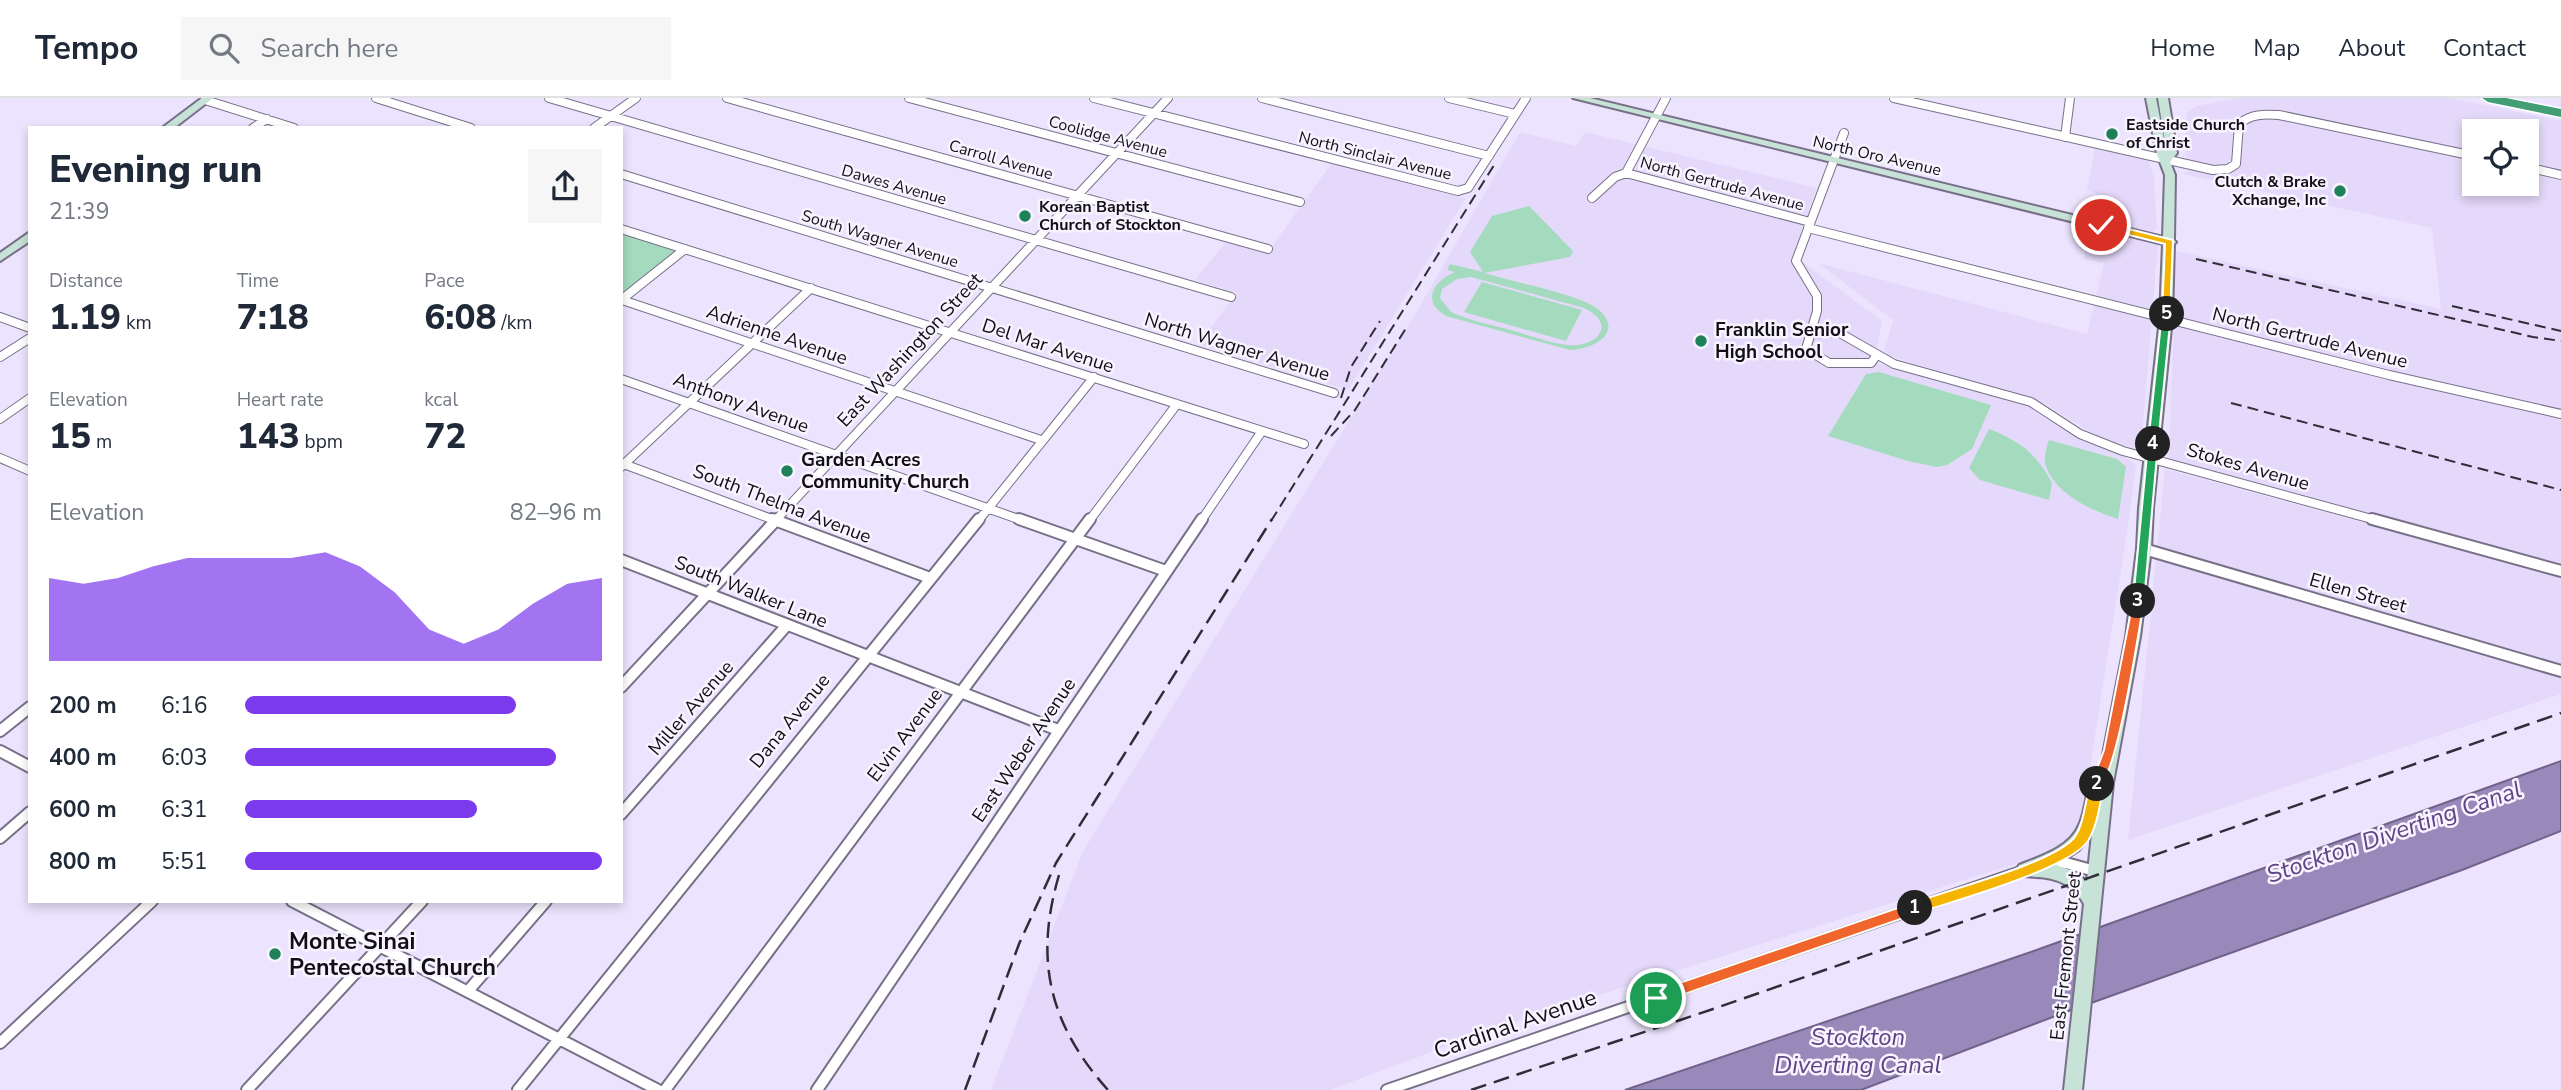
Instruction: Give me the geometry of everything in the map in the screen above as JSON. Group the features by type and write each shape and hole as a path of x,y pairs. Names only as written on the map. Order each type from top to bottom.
{"highway":[{"path":"2487,98 2561,113"},
{"path":"2531,99 2561,105"}],"main road":[{"name":"North Oro Avenue","path":"1578,98 2170,242"},
{"name":"East Fremont Street","path":"2073,1090 2110,750 2133,636 2144,549 2166,318 2170,175 2162,154 2151,98"},
{"name":"East Fremont Street","path":"2163,98 2172,153 2166,160"},
{"path":"170,126 206,99"},
{"path":"0,258 28,237"},
{"path":"2031,868 2067,851 2083,838 2110,750"},
{"path":"2031,868 2062,874 2083,887 2092,906"}],"street":[{"path":"376,98 465,126"},
{"name":"Dawes Avenue","path":"549,98 1231,297"},
{"path":"597,126 636,98"},
{"name":"Carroll Avenue","path":"727,98 1268,249"},
{"name":"Coolidge Avenue","path":"909,98 1300,202"},
{"name":"North Sinclair Avenue","path":"1094,98 1462,191 1468,188 1489,156"},
{"name":"East Washington Street","path":"623,685 1168,98"},
{"path":"1262,98 1489,156 1526,98"},
{"path":"1448,98 1515,114"},
{"path":"1591,198 1615,177 1626,173 1666,98"},
{"path":"1894,98 2213,170 2232,168 2237,162 2239,124 2248,117 2263,115 2462,154"},
{"path":"2065,137 2070,98"},
{"path":"206,99 287,126"},
{"path":"256,126 267,120"},
{"path":"1810,334 1816,311 1816,290 1796,264 1844,133"},
{"path":"2539,170 2561,175"},
{"name":"North Gertrude Avenue","path":"1626,173 1809,225 2166,318 2389,375 2561,414"},
{"name":"South Wagner Avenue","path":"623,175 1131,331"},
{"name":"Del Mar Avenue","path":"623,230 1304,444"},
{"path":"623,298 685,249"},
{"path":"623,464 811,288"},
{"name":"Adrienne Avenue","path":"623,301 1041,440"},
{"path":"0,317 28,327"},
{"name":"North Wagner Avenue","path":"1131,331 1334,393"},
{"name":"Stokes Avenue","path":"1874,359 1838,332 1810,334 1806,349 1829,363 1874,359 2031,402 2093,441 2561,571"},
{"path":"0,357 28,339"},
{"name":"Dana Avenue","path":"518,1090 1094,377"},
{"name":"Anthony Avenue","path":"623,380 1166,571"},
{"path":"0,419 28,399"},
{"name":"Elvin Avenue","path":"664,1090 1177,404"},
{"name":"East Weber Avenue","path":"817,1090 1262,431"},
{"path":"0,458 28,470"},
{"name":"South Thelma Avenue","path":"623,465 930,578"},
{"name":"Ellen Street","path":"2144,549 2561,671"},
{"name":"South Walker Lane","path":"624,564 708,593 1058,730"},
{"name":"Miller Avenue","path":"623,812 787,625"},
{"path":"0,731 28,709"},
{"path":"0,751 28,766"},
{"path":"0,838 28,814"},
{"name":"Cardinal Avenue","path":"1387,1090 2031,868 2059,862 2095,871"},
{"path":"0,1043 150,903"},
{"path":"296,903 658,1090"},
{"path":"247,1090 420,903"},
{"path":"468,992 544,903"}],"shaded area":[{"path":"2238,98 2450,98 2561,121 2561,569 2169,459 2176,251 2441,309 2432,228 2183,174 2192,169 2191,162 2185,155 2186,114 2196,106"},
{"path":"1520,132 1576,146 1585,132 1817,188 1793,255 1882,321 1874,362 2019,402 2085,441 2122,455 2134,463 2136,468 2128,526 2078,844 1492,1029 1330,1090 991,1090 1083,851 1417,311"},
{"path":"2095,146 2148,160 2154,177 2157,229 2150,233 2151,240 2158,245 2141,445 2133,447 2101,439 2044,403 1889,356 1884,351 1893,320 1818,263 2087,334 2104,263 2084,259 2096,193 2087,190"},
{"path":"1331,164 1466,198 1348,390 1198,344 1237,293 1195,280 1226,242 1268,252"},
{"path":"2165,469 2561,576 2561,694 2128,840"}],"green space":[{"path":"1529,206 1573,251 1570,257 1484,273 1589,304 1606,317 1607,332 1603,338 1597,343 1570,350 1446,316 1438,310 1432,298 1433,292 1441,281 1455,272 1447,270 1450,264 1483,272 1470,252 1492,216","holes":["1471,277 1584,308 1600,321 1600,334 1587,343 1567,345 1459,315 1451,312 1440,298 1442,289 1457,279"]},
{"path":"623,234 677,250 623,293"},
{"path":"1482,282 1582,310 1566,341 1464,312"},
{"path":"1879,372 1991,405 1972,449 1947,465 1937,467 1908,461 1828,436 1866,374"},
{"path":"1989,429 2010,438 2034,456 2052,483 2049,500 1980,480 1969,468"},
{"path":"2049,440 2117,459 2126,467 2118,519 2085,506 2056,483 2045,462"}],"water":[{"name":"Stockton Diverting Canal","path":"2561,761 2561,831 2462,870 2066,1012 1861,1090 1625,1090 2031,952"}],"railway":[{"path":"1271,521 1496,162"},
{"path":"2196,259 2533,337 2561,341"},
{"path":"2452,306 2561,331"},
{"path":"1341,398 1351,367 1380,321"},
{"path":"1331,436 1355,410 1408,325"},
{"path":"2231,403 2561,490"},
{"path":"965,1090 1019,944 1056,863 1272,519"},
{"path":"1471,1090 1716,1008 2561,713"},
{"path":"1059,875 1048,935 1052,990 1072,1041 1108,1090"}],"place":[{"name":"Eastside Church of Christ","path":"2112,134"},
{"name":"Clutch & Brake Xchange, Inc","path":"2340,191"},
{"name":"Korean Baptist Church of Stockton","path":"1025,216"},
{"name":"Franklin Senior High School","path":"1701,341"},
{"name":"Garden Acres Community Church","path":"787,471"},
{"name":"Monte Sinai Pentecostal Church","path":"275,954"}],"route":[{"path":"1656,998 2038,866 2067,851 2083,838 2110,750 2138,604 2166,318 2170,242 2101,225"}]}
